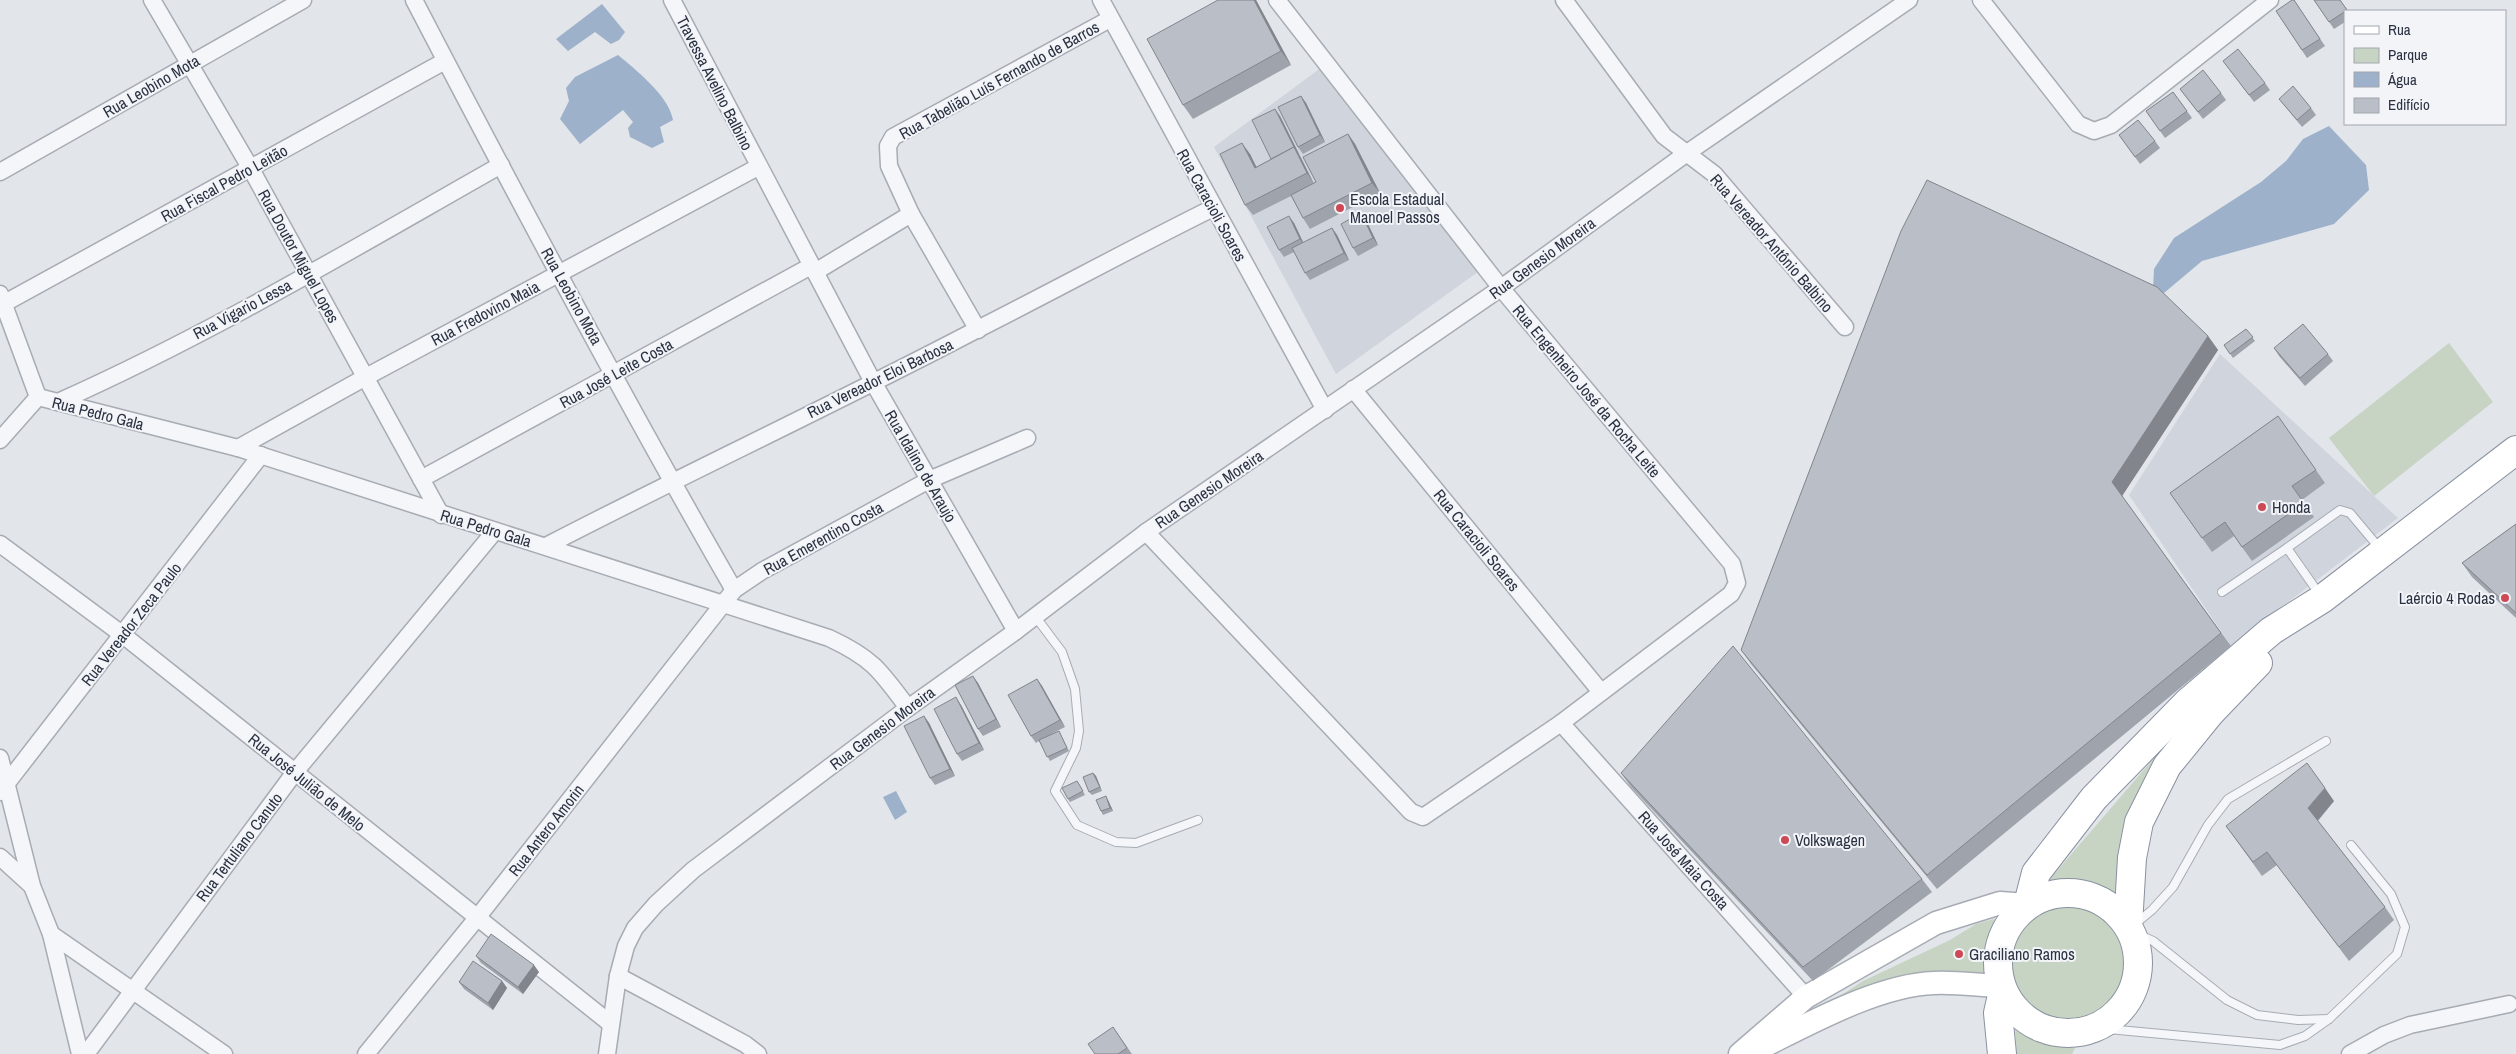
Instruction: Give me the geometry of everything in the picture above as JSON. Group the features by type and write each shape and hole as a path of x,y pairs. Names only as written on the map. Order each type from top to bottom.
{"highway":[{"path":"2028,905 2036,873 2094,798 2187,703 2271,631 2317,602 2516,450"},
{"path":"2080,1054 2098,1028 2127,1004 2136,986 2139,965 2130,928 2132,858 2139,822 2167,766 2211,712 2317,602"},
{"path":"2002,1054 1998,1013 2000,991 1997,956 2003,934 2015,916 2028,905 2052,894 2074,892 2101,901 2114,909 2130,928"},
{"path":"2000,991 2035,1027 2075,1035 2098,1028"}],"main road":[{"path":"1740,1054 1806,997 1936,923 2000,903 2028,905"},
{"path":"1749,1054 1852,1004 1909,986 1934,983 2000,991"}],"street":[{"name":"Rua Doutor Miguel Lopes","path":"152,0 251,169 364,378 441,515"},
{"name":"Rua Leobino Mota","path":"0,172 304,0"},
{"name":"Rua Leobino Mota","path":"414,0 558,273 671,481 734,590"},
{"name":"Travessa Avelino Balbino","path":"672,0 758,167"},
{"name":"Rua Caracioli Soares","path":"1101,0 1325,410"},
{"name":"Rua Engenheiro José da Rocha Leite","path":"1277,0 1501,288 1732,564 1737,583 1731,594 1601,692"},
{"name":"Rua Vereador Antônio Balbino","path":"1564,0 1664,136 1714,174 1845,327"},
{"name":"Rua Genesio Moreira","path":"607,1054 618,976 626,946 635,928 656,904 693,870 908,708 1016,631 1146,532 1501,288 1687,153 1909,0"},
{"path":"1981,0 2078,124 2094,131 2111,125 2270,0"},
{"name":"Rua Tabelião Luís Fernando de Barros","path":"978,330 911,214 889,166 888,146 893,136 1110,19"},
{"name":"Rua Fiscal Pedro Leitão","path":"1,299 251,169 445,61"},
{"name":"Rua Vigario Lessa","path":"58,402 114,377 309,274 501,165"},
{"name":"Rua Idalino de Araujo","path":"758,167 873,382 1016,631"},
{"name":"Rua Fredovino Maia","path":"238,448 558,273 758,167"},
{"name":"Rua Vereador Eloi Barbosa","path":"546,546 671,481 978,330 1103,262 1213,208"},
{"name":"Rua José Leite Costa","path":"421,479 813,269 911,214"},
{"path":"0,440 38,398 1,299"},
{"name":"Rua Caracioli Soares","path":"1353,389 1601,692"},
{"name":"Rua Pedro Gala","path":"38,398 262,455 441,515 546,546 829,638 856,651 878,668 908,708"},
{"name":"Rua Emerentino Costa","path":"722,603 734,590 762,570 929,480 1027,438"},
{"name":"Rua Vereador Zeca Paulo","path":"4,788 262,455"},
{"name":"Rua Tertuliano Canuto","path":"86,1054 295,772 495,531"},
{"path":"1146,532 1411,812 1423,817 1561,723 1601,692"},
{"name":"Rua José Julião de Melo","path":"0,544 123,636 611,1024"},
{"name":"Rua Antero Amorin","path":"366,1054 477,918 722,603"},
{"name":"Rua José Maia Costa","path":"1561,723 1806,997"},
{"path":"0,758 4,788 32,886 51,934 80,1054"},
{"path":"0,857 32,886"},
{"path":"51,934 224,1054"},
{"path":"618,976 745,1044 758,1054"},
{"path":"2350,1054 2410,1025 2509,1004"}],"lane":[{"path":"2222,592 2340,510 2350,513 2383,552"},
{"path":"2287,548 2317,602"},
{"path":"1035,616 1062,652 1075,689 1079,730 1076,748 1055,790 1077,825 1116,842 1136,843 1198,820"},
{"path":"2326,741 2228,800 2208,825 2173,887 2152,910 2130,928 2153,940 2227,1000 2257,1015 2298,1020 2329,1019"},
{"path":"2098,1028 2280,1045 2305,1036 2329,1019 2397,954 2405,927 2391,894 2351,845"}],"shaded area":[{"name":"Escola Estadual Manoel Passos","path":"1322,67 1482,269 1336,374 1214,147"},
{"name":"Honda","path":"2220,354 2398,518 2231,646 2129,495"}],"green space":[{"path":"2449,343 2493,402 2374,496 2329,438"},
{"path":"2154,758 2157,773 2121,901 2102,891 2084,886 2044,886"},
{"path":"2069,906 2092,910 2111,923 2124,942 2128,965 2124,988 2111,1007 2092,1020 2069,1024 2046,1020 2027,1007 2014,988 2010,965 2014,942 2027,923 2046,910"},
{"name":"Graciliano Ramos","path":"2005,916 1990,952 1990,976 1829,1003 1863,981 1950,940 1976,924"},
{"path":"2015,1028 2040,1043 2075,1048 2072,1054 2017,1054"}],"water":[{"path":"602,4 625,32 619,40 611,44 595,32 568,51 556,39"},
{"path":"618,55 651,84 670,111 673,120 660,127 664,142 652,148 630,137 628,128 633,122 623,110 580,144 560,119 569,101 566,88 575,77"},
{"path":"2329,126 2366,165 2369,190 2334,224 2202,261 2164,293 2153,289 2154,269 2174,238 2261,182 2286,161 2303,139"},
{"path":"896,791 907,812 895,820 883,797"}],"building":[{"path":"1218,0 1254,0 1281,51 1183,105 1147,39"},
{"path":"2294,0 2320,39 2302,50 2276,11"},
{"path":"2314,0 2340,0 2347,10 2344,10 2344,12 2329,22"},
{"path":"2238,49 2265,83 2249,95 2223,61"},
{"path":"2203,70 2221,93 2198,112 2180,89"},
{"path":"2293,86 2311,108 2297,120 2279,99"},
{"path":"2173,92 2187,111 2160,131 2146,111"},
{"path":"1301,96 1320,135 1298,147 1278,107"},
{"path":"1275,109 1294,147 1271,159 1252,120"},
{"path":"2138,120 2155,141 2135,157 2119,135"},
{"path":"1348,134 1372,183 1303,218 1291,195 1316,182 1303,157"},
{"path":"1242,143 1255,168 1294,147 1307,173 1245,205 1220,154"},
{"path":"1927,180 2157,287 2208,336 2112,482 2221,633 1927,875 1741,650 1901,231"},
{"path":"1361,213 1373,238 1353,248 1341,224"},
{"path":"1289,216 1300,239 1279,250 1267,227"},
{"path":"1332,228 1344,253 1305,273 1292,248"},
{"path":"2303,324 2328,354 2300,378 2274,348"},
{"path":"2246,329 2253,337 2230,354 2224,345"},
{"path":"2278,416 2316,470 2292,486 2304,503 2242,547 2225,522 2202,538 2170,493"},
{"path":"2516,524 2516,613 2462,563"},
{"name":"Volkswagen","path":"1733,646 1922,879 1803,967 1621,773"},
{"path":"973,676 996,719 978,729 955,685"},
{"path":"1037,679 1060,720 1031,736 1008,695"},
{"path":"956,697 979,743 957,754 934,709"},
{"path":"924,716 950,769 930,778 904,726"},
{"path":"1059,731 1067,748 1047,757 1039,740"},
{"path":"2307,763 2325,788 2308,808 2385,907 2339,947 2267,852 2253,862 2226,826"},
{"path":"1093,773 1100,787 1089,792 1083,777"},
{"path":"1077,781 1083,791 1068,799 1062,788"},
{"path":"1106,796 1110,808 1101,811 1096,800"},
{"path":"491,934 534,965 518,987 476,956"},
{"path":"473,961 502,981 488,1003 459,982"},
{"path":"1113,1027 1127,1048 1118,1054 1095,1054 1088,1044"}],"place":[{"name":"Escola Estadual Manoel Passos","path":"1340,208"},
{"name":"Honda","path":"2262,507"},
{"name":"Laércio 4 Rodas","path":"2505,598"},
{"name":"Volkswagen","path":"1785,840"},
{"name":"Graciliano Ramos","path":"1959,954"}]}
